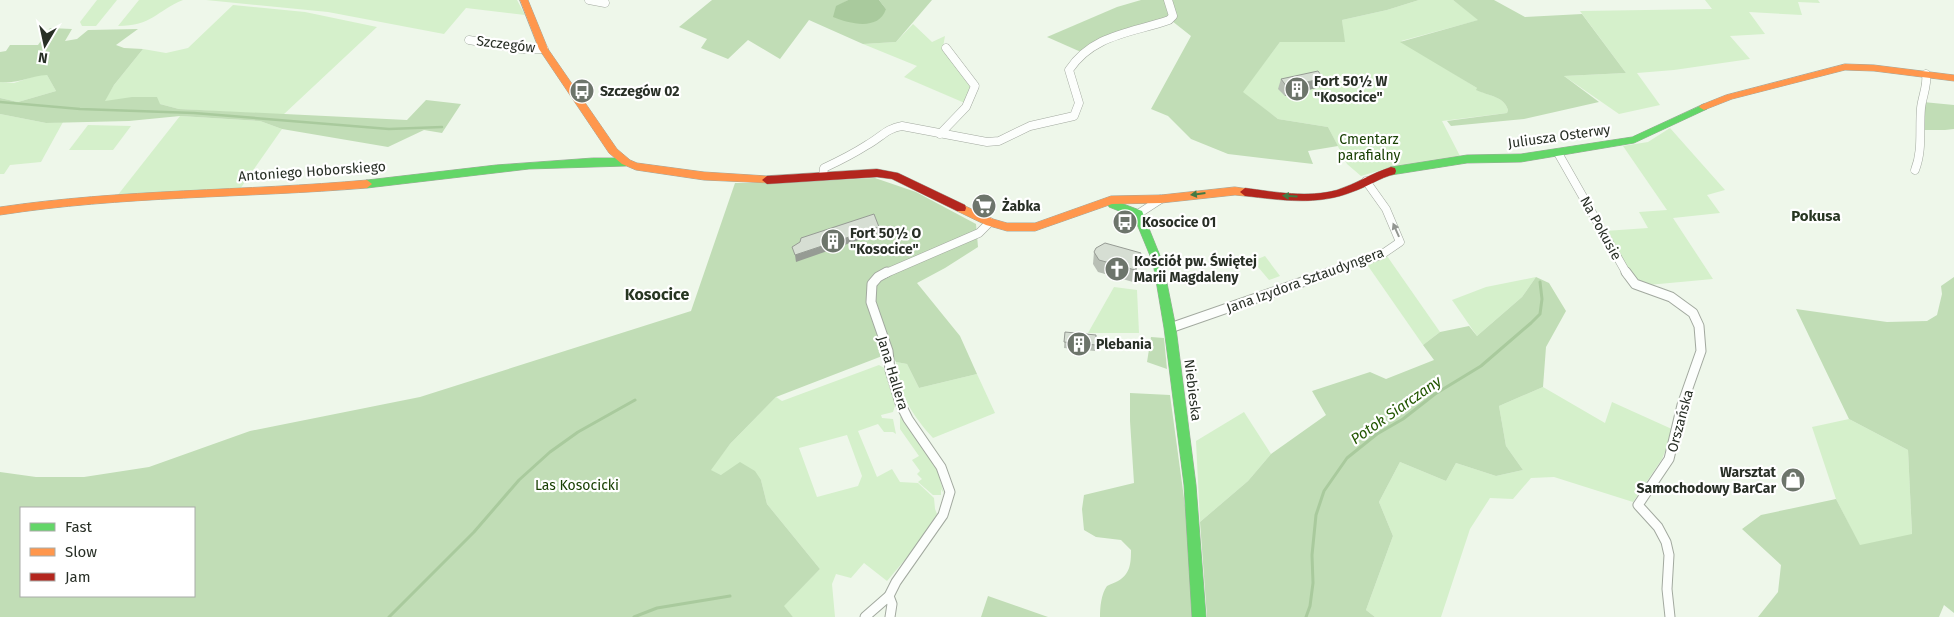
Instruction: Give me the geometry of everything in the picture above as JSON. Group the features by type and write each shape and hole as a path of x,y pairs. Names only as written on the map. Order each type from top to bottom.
{"street":[{"path":"524,0 544,49 613,151 626,162"},
{"path":"589,0 605,3"},
{"path":"823,176 824,168 874,141 884,131 894,127 902,126 977,141 999,141 1030,126 1074,116 1079,103 1069,70 1073,62 1080,54 1099,42 1169,20 1173,16 1168,0"},
{"name":"Szczegów","path":"469,40 522,49 544,49"},
{"path":"940,134 966,109 973,98 975,86 946,48"},
{"name":"Juliusza Osterwy","path":"823,176 877,173 894,176 990,222 1018,228 1035,227 1111,200 1161,199 1235,191 1292,197 1312,196 1348,190 1366,180 1394,170 1425,164 1467,159 1521,158 1634,140 1652,133 1676,119 1729,97 1845,68 1864,67 1954,78"},
{"path":"1915,170 1920,157 1921,108 1927,79 1926,74"},
{"name":"Na Pokusie","path":"1558,153 1625,271 1635,284 1654,292"},
{"name":"Antoniego Hoborskiego","path":"0,211 85,200 348,186 555,162 592,160 626,162 656,170 765,180 823,176"},
{"name":"Jana Izydora Sztaudyngera","path":"1170,328 1381,255 1400,242 1398,232 1373,188 1366,180"},
{"name":"Juliusza Osterwy","path":"1138,214 1161,199"},
{"path":"1098,204 1114,204 1138,214"},
{"name":"Niebieska","path":"1138,214 1158,264 1170,328 1190,485 1199,617"},
{"name":"Jana Hallera","path":"865,617 890,596 896,582 944,515 950,492 941,467 908,419 900,403 890,370 888,351 871,302 872,284 878,277 897,267 979,233 990,222"},
{"name":"Orszańska","path":"1654,292 1671,297 1693,313 1699,326 1701,351 1682,405 1670,459 1638,505 1658,527 1670,553 1667,589 1670,617"},
{"path":"890,596 892,604 890,617"}],"green space":[{"path":"97,0 117,0 96,26 82,26 80,22"},
{"path":"139,0 183,0 146,21 118,26"},
{"path":"206,0 517,0 525,15 466,8 444,34 328,12"},
{"path":"712,0 848,0 836,7 886,9 879,0 932,0 896,42 863,44 809,20 780,59 748,40 728,59 701,48 707,39 679,27"},
{"path":"1141,0 1166,0 1171,15 1165,20 1081,52 1047,37 1117,7"},
{"path":"1172,0 1419,0 1387,10 1342,20 1345,42 1280,42 1243,92 1278,119 1328,127 1338,146 1308,151 1313,164 1228,154 1191,139 1168,116 1151,109 1191,36 1172,21 1177,16"},
{"name":"Cmentarz parafialny","path":"1419,0 1453,0 1479,20 1401,41 1477,88 1477,90 1499,99 1506,105 1508,110 1507,113 1442,121 1461,158 1388,168 1361,176 1347,164 1328,127 1278,119 1242,92 1280,42 1344,42 1342,20 1387,10"},
{"path":"1453,0 1494,0 1525,17 1582,14 1626,73 1564,76 1599,102 1524,119 1451,126 1447,121 1507,113 1508,110 1506,105 1499,99 1476,90 1477,88 1400,42 1478,20"},
{"path":"1705,0 1818,0 1820,3 1798,2 1802,15 1749,12 1765,34 1730,36 1750,59 1674,70 1637,73 1660,105 1619,114 1564,76 1626,73 1580,11 1712,9"},
{"path":"233,5 305,12 377,27 283,115 179,109 160,104 104,101 114,85 143,49 166,53 188,48"},
{"path":"913,24 932,42 945,36 943,47 973,86 967,104 904,77 917,66 863,44 896,42"},
{"path":"50,28 72,29 65,41 77,39 88,30 138,29 116,45 124,48 143,49 114,85 105,101 132,97 157,97 160,104 179,109 407,120 426,100 461,104 442,133 424,130 388,147 282,129 260,121 180,116 129,121 46,123 0,114 0,98 18,102 56,91 47,75 13,82 0,82 0,52 6,51 10,45 38,45"},
{"path":"38,75 47,75 56,91 18,102 0,98 0,82 14,83"},
{"path":"1923,102 1954,105 1954,129 1924,130"},
{"path":"0,114 46,123 63,122 41,162 10,165 4,174 0,174"},
{"path":"180,116 260,121 282,129 240,189 117,196"},
{"path":"88,125 131,126 113,150 69,150"},
{"path":"1670,128 1725,190 1707,195 1720,213 1673,218 1713,279 1648,285 1635,281 1605,231 1648,228 1639,212 1667,210 1623,146 1648,142"},
{"name":"Las Kosocicki","path":"875,178 916,192 976,224 978,247 917,283 960,336 977,374 919,388 907,364 896,362 890,353 776,397 730,444 711,470 721,475 740,462 755,471 761,480 767,504 820,569 784,606 793,617 0,617 0,472 36,477 84,477 149,467 250,431 420,397 691,311 735,183 778,183"},
{"path":"1265,256 1280,276 1269,280 1253,261"},
{"path":"1387,256 1440,332 1423,345 1366,263"},
{"path":"1536,277 1522,297 1477,336 1452,300 1486,287"},
{"path":"1536,277 1549,283 1566,311 1546,347 1543,387 1499,406 1506,446 1523,470 1496,476 1456,463 1446,481 1400,462 1379,502 1393,536 1366,610 1375,617 1207,617 1200,522 1248,481 1271,454 1326,415 1312,391 1370,372 1386,379 1434,360 1423,345 1440,332 1469,326 1477,336 1522,297"},
{"path":"1954,277 1954,613 1944,605 1939,617 1758,617 1778,592 1781,565 1742,529 1761,515 1836,499 1860,545 1912,534 1908,450 1849,419 1796,309 1887,322 1927,321 1937,315 1942,294 1941,286"},
{"path":"1114,287 1137,290 1139,333 1088,333"},
{"path":"1151,337 1164,338 1167,369 1147,362"},
{"path":"896,362 907,364 919,388 977,374 995,413 933,438 907,403 899,383"},
{"path":"879,365 886,369 895,406 893,412 881,415 882,418 893,419 896,434 884,432 878,424 858,431 877,477 892,469 900,482 918,483 934,498 937,514 914,549 887,581 864,563 851,578 836,574 832,584 835,617 793,617 783,606 820,569 767,504 761,480 721,475 710,470 730,444 776,397 782,401","holes":["847,435 862,476 858,486 817,497 799,448"]},
{"path":"1543,387 1605,423 1612,402 1674,430 1662,459 1633,502 1554,477 1531,478 1513,499 1490,498 1470,529 1441,617 1375,617 1366,610 1393,536 1379,502 1400,462 1446,481 1456,463 1496,476 1523,470 1506,446 1499,406"},
{"path":"1130,393 1170,395 1187,520 1194,617 1100,617 1103,593 1107,586 1117,582 1127,572 1130,564 1131,550 1121,540 1096,537 1084,530 1082,509 1084,495 1134,483"},
{"path":"1244,412 1271,454 1248,481 1200,522 1196,441"},
{"path":"900,416 936,465 944,494 941,489 941,495 933,495 918,482 922,479 917,474 920,471 912,460 919,456 900,429"},
{"path":"1849,419 1908,450 1912,535 1860,546 1836,499 1812,427"},
{"path":"988,596 1048,617 981,617"}],"shaded area":[{"path":"848,0 879,0 886,9 877,21 871,23 847,22 833,17 836,6"}],"building":[{"path":"1318,71 1323,78 1287,87 1281,79"},
{"path":"874,214 879,227 795,255 792,247 800,242 801,238"},
{"path":"1105,243 1141,253 1135,270 1099,260 1094,252 1096,248"},
{"path":"1065,332 1096,335 1096,345 1064,342"}],"waterway":[{"path":"0,102 80,109 194,113 389,129 442,127"},
{"name":"Potok Siarczany","path":"1306,617 1310,606 1313,583 1312,555 1316,515 1324,491 1347,458 1377,434 1403,419 1435,394 1481,366 1531,323 1540,314 1542,299 1540,282"},
{"path":"389,617 474,532 519,480 550,452 578,432 635,400"},
{"path":"634,617 657,608 730,596"}],"traffic: fast":[{"path":"1391,171 1467,159 1521,158 1634,140 1704,107"},
{"path":"367,184 529,165 626,162"},
{"path":"1113,204 1138,214 1158,263 1170,328 1190,485 1199,617"}],"traffic: slow":[{"path":"524,0 544,49 613,151 626,162 636,166 704,176 767,180"},
{"path":"1704,107 1729,97 1845,67 1874,68 1954,78"},
{"path":"0,211 91,199 275,191 367,184"},
{"path":"961,208 990,222 1007,227 1035,227 1111,200 1161,199 1235,191 1245,192"}],"traffic: jam":[{"path":"1245,192 1297,197 1323,196 1348,190 1391,171"},
{"path":"767,180 877,173 894,176 961,208"}],"place":[{"name":"Fort 50½ W \"Kosocice\"","path":"1297,89"},
{"name":"Szczegów 02","path":"582,91"},
{"name":"Żabka","path":"984,206"},
{"name":"Kosocice 01","path":"1125,222"},
{"name":"Fort 50½ O \"Kosocice\"","path":"833,241"},
{"name":"Kościół pw. Świętej Marii Magdaleny","path":"1117,269"},
{"name":"Plebania","path":"1079,344"},
{"name":"Warsztat Samochodowy BarCar","path":"1793,480"}],"district":[{"name":"Pokusa","path":"1816,216"},
{"name":"Kosocice","path":"657,294"}]}
